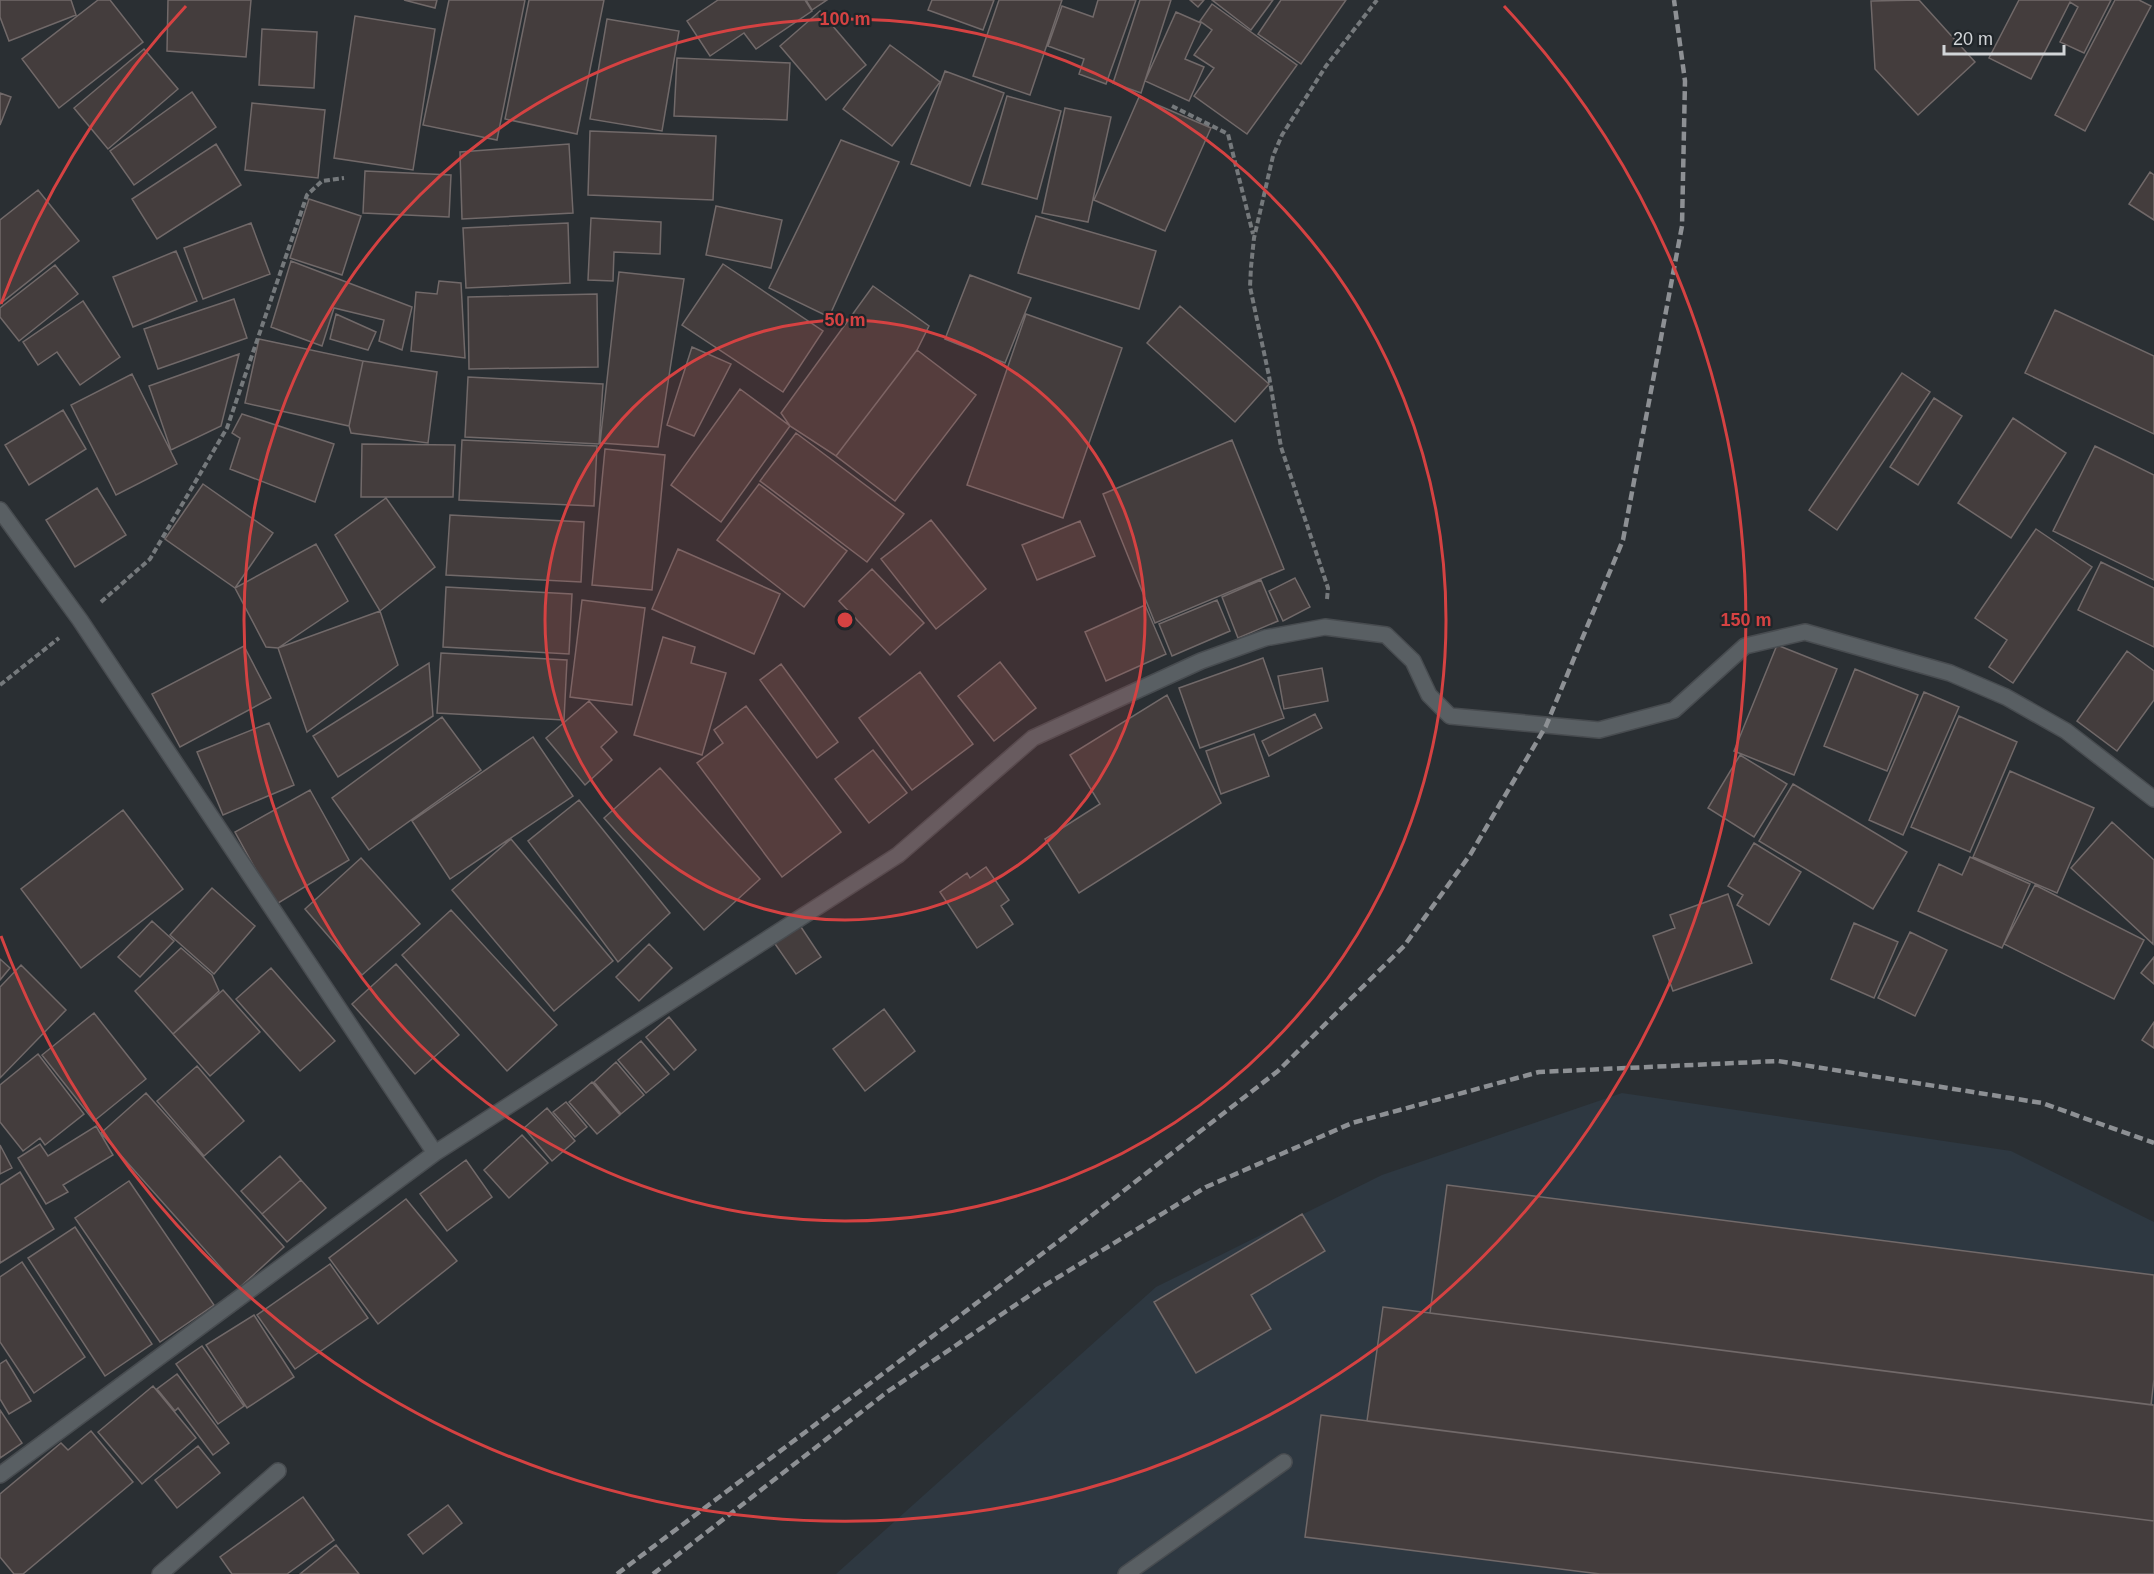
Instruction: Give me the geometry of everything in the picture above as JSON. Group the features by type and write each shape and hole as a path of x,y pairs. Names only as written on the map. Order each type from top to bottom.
{"street":[{"path":"0,510 80,620 435,1153"},
{"path":"0,1475 435,1153 898,855 1033,738 1201,661 1264,638 1325,627 1386,635 1413,661 1429,695 1450,716 1599,730 1674,710 1745,646 1805,632 1950,673 2006,697 2066,730 2154,799"},
{"path":"1126,1574 1284,1462"},
{"path":"160,1574 278,1471"}],"path":[{"path":"1325,627 1328,588 1281,447 1250,287 1254,238 1273,156 1282,135 1326,66 1377,0"},
{"path":"1172,106 1228,134 1254,238"},
{"path":"0,685 150,559 227,428 307,195 321,181 344,178"}],"shaded area":[{"path":"1622,1093 2011,1151 2154,1222 2154,1574 836,1574 1156,1287 1382,1175"}],"building":[{"path":"0,0 71,0 76,15 9,41 0,17"},
{"path":"98,0 110,0 143,42 59,108 22,59"},
{"path":"168,0 251,0 246,57 167,51"},
{"path":"404,0 437,0 435,8"},
{"path":"449,0 525,0 497,140 423,125"},
{"path":"529,0 604,0 577,134 505,119"},
{"path":"718,0 805,0 812,11 756,49 744,33 710,56 687,21"},
{"path":"806,0 827,0 812,10"},
{"path":"932,0 994,0 983,30 928,10"},
{"path":"999,0 1062,0 1030,95 973,76"},
{"path":"1098,0 1136,0 1106,84 1079,74 1084,59 1048,46 1062,6 1093,17"},
{"path":"1140,0 1171,0 1141,93 1113,83"},
{"path":"1190,0 1204,0 1198,7"},
{"path":"1212,0 1273,0 1251,30"},
{"path":"1281,0 1346,0 1301,64 1258,34"},
{"path":"1919,0 1975,62 1918,115 1875,69 1871,1"},
{"path":"2019,0 2111,0 2084,53 2060,42 2078,7 2070,2 2031,79 1989,58"},
{"path":"2115,0 2139,0 2151,6 2085,131 2055,115"},
{"path":"1212,4 1297,65 1247,134 1194,96 1214,68 1194,55 1212,30 1200,21"},
{"path":"820,11 866,65 826,100 780,46"},
{"path":"1176,12 1201,23 1185,59 1204,67 1189,101 1145,81"},
{"path":"355,16 435,29 413,170 334,158"},
{"path":"607,19 679,31 662,131 590,119"},
{"path":"262,29 317,32 314,88 259,85"},
{"path":"890,45 940,82 892,146 843,109"},
{"path":"144,49 178,89 108,149 74,108"},
{"path":"677,58 790,63 787,120 674,116"},
{"path":"945,71 1004,93 970,186 911,164"},
{"path":"192,92 216,127 134,185 110,151"},
{"path":"0,93 11,97 0,125"},
{"path":"1007,96 1061,111 1037,199 982,184"},
{"path":"1139,97 1211,128 1165,231 1094,200"},
{"path":"252,103 325,110 318,178 245,170"},
{"path":"1065,108 1111,117 1088,222 1042,213"},
{"path":"590,131 716,136 713,200 588,195"},
{"path":"841,140 899,162 829,317 769,288"},
{"path":"216,144 241,185 157,239 132,199"},
{"path":"569,144 573,213 462,219 460,152"},
{"path":"365,171 451,175 449,217 363,213"},
{"path":"2150,172 2154,175 2154,220 2129,204"},
{"path":"38,190 79,241 0,304 0,220"},
{"path":"309,199 361,216 342,275 290,258"},
{"path":"716,206 782,220 771,268 706,255"},
{"path":"1036,216 1156,251 1139,309 1018,273"},
{"path":"591,218 661,222 660,254 614,252 613,281 588,280"},
{"path":"251,223 270,274 203,299 184,248"},
{"path":"568,223 570,283 466,288 463,228"},
{"path":"176,251 197,301 133,327 113,277"},
{"path":"291,261 412,307 402,350 379,341 384,320 334,308 322,346 271,327"},
{"path":"723,264 823,331 783,392 682,325"},
{"path":"55,265 78,294 19,341 0,317 0,308"},
{"path":"619,272 684,279 658,447 600,443"},
{"path":"970,275 1031,298 1005,363 945,339"},
{"path":"439,281 461,283 465,358 411,351 416,292 437,294"},
{"path":"873,286 929,326 917,350 836,456 790,426 781,413"},
{"path":"597,294 598,367 469,369 468,297"},
{"path":"234,299 247,338 158,369 144,329"},
{"path":"83,301 120,357 80,385 57,352 38,365 23,342"},
{"path":"1180,306 1269,384 1235,422 1147,343"},
{"path":"2055,310 2154,356 2154,434 2025,373"},
{"path":"336,314 376,332 368,350 330,339"},
{"path":"1026,314 1122,348 1063,518 967,485"},
{"path":"259,339 363,361 349,426 245,403"},
{"path":"692,347 731,364 694,436 667,425"},
{"path":"917,350 976,395 895,501 836,456"},
{"path":"239,354 221,426 171,450 149,386"},
{"path":"363,361 437,372 428,443 351,433 349,426"},
{"path":"1902,373 1930,392 1837,530 1809,510"},
{"path":"132,374 177,464 116,495 71,405"},
{"path":"468,377 603,384 599,444 465,437"},
{"path":"740,389 790,426 721,522 671,485"},
{"path":"1934,398 1962,416 1918,485 1890,467"},
{"path":"63,410 86,449 29,485 5,445"},
{"path":"242,414 334,444 315,502 230,469 240,438 232,433"},
{"path":"2013,418 2066,453 2011,538 1958,503"},
{"path":"796,433 904,514 867,562 760,481"},
{"path":"462,440 597,446 594,506 459,500"},
{"path":"1232,440 1284,569 1155,623 1103,494"},
{"path":"362,444 455,445 453,497 361,497"},
{"path":"2095,446 2154,475 2154,580 2053,531"},
{"path":"605,449 665,455 652,590 592,585"},
{"path":"203,484 273,533 235,588 165,539"},
{"path":"759,484 847,551 804,607 717,540"},
{"path":"97,488 126,535 75,567 46,520"},
{"path":"386,498 435,567 380,611 335,535"},
{"path":"450,515 584,522 581,582 446,575"},
{"path":"931,520 986,589 936,629 881,559"},
{"path":"1080,521 1095,556 1037,580 1022,545"},
{"path":"2036,529 2092,567 2013,683 1989,667 2007,640 1975,618"},
{"path":"316,544 348,601 278,648 266,647 235,588"},
{"path":"678,549 780,594 754,654 652,609"},
{"path":"2101,562 2154,588 2154,647 2078,610"},
{"path":"872,569 924,623 890,655 839,601"},
{"path":"1295,578 1310,607 1283,621 1269,591"},
{"path":"1261,580 1278,621 1238,638 1222,597"},
{"path":"446,587 572,594 569,654 443,647"},
{"path":"582,600 645,608 632,705 570,697"},
{"path":"1217,600 1230,631 1172,656 1159,624"},
{"path":"1145,605 1166,654 1106,681 1085,632"},
{"path":"380,611 398,665 307,732 278,648"},
{"path":"663,637 695,647 691,663 726,673 702,755 634,735"},
{"path":"1777,645 1837,669 1794,775 1734,751"},
{"path":"244,646 271,698 180,747 152,694"},
{"path":"2127,651 2154,671 2154,700 2117,751 2077,721"},
{"path":"441,653 567,660 564,720 437,713"},
{"path":"1263,658 1284,718 1200,748 1179,688"},
{"path":"1000,662 1036,708 994,741 958,696"},
{"path":"429,663 433,716 338,777 313,736"},
{"path":"781,664 838,742 817,758 760,680"},
{"path":"1322,668 1328,701 1284,709 1278,676"},
{"path":"1855,669 1918,695 1887,771 1824,746"},
{"path":"920,672 973,744 912,790 859,718"},
{"path":"1924,692 1959,707 1903,835 1869,820"},
{"path":"1167,695 1221,803 1079,893 1045,839 1100,804 1070,755"},
{"path":"589,701 617,732 601,747 612,760 585,785 546,738"},
{"path":"746,706 841,832 782,877 697,763 723,743 714,730"},
{"path":"1315,714 1322,728 1269,756 1262,741"},
{"path":"1959,716 2017,742 1970,852 1911,827"},
{"path":"442,717 481,770 369,850 332,798"},
{"path":"269,723 294,785 223,815 197,752"},
{"path":"1254,734 1269,776 1221,794 1206,751"},
{"path":"533,737 573,796 450,879 412,821"},
{"path":"873,750 907,793 869,823 835,779"},
{"path":"1740,755 1787,784 1754,837 1708,808"},
{"path":"660,768 760,879 704,930 604,818"},
{"path":"2010,771 2094,808 2057,893 1973,857"},
{"path":"1793,784 1907,852 1873,909 1759,841"},
{"path":"310,790 349,860 275,905 235,832"},
{"path":"579,800 670,913 618,962 528,841"},
{"path":"123,810 183,889 81,968 21,889"},
{"path":"2112,822 2154,860 2153,944 2071,868"},
{"path":"511,839 613,961 554,1011 452,890"},
{"path":"1754,843 1801,872 1769,925 1737,905 1743,895 1728,886"},
{"path":"1970,857 2030,884 2002,948 1918,911 1939,864 1962,875"},
{"path":"361,858 420,924 362,975 305,909"},
{"path":"986,867 1009,900 1001,906 1013,924 977,948 940,892 967,873 970,878"},
{"path":"2035,885 2144,940 2114,999 2004,944"},
{"path":"212,888 255,926 214,974 170,935"},
{"path":"1728,894 1752,963 1673,991 1653,936 1675,928 1670,915"},
{"path":"451,910 557,1025 507,1071 402,955"},
{"path":"152,921 174,941 140,977 118,957"},
{"path":"1854,923 1898,942 1874,998 1831,979"},
{"path":"799,924 821,957 796,974 773,941"},
{"path":"1910,932 1947,950 1915,1016 1878,998"},
{"path":"649,944 672,968 639,1001 616,977"},
{"path":"181,948 212,975 219,991 173,1034 135,991"},
{"path":"2154,957 2154,984 2141,973"},
{"path":"0,959 10,968 0,980"},
{"path":"396,964 459,1035 415,1074 352,1004"},
{"path":"21,965 66,1010 0,1078 0,987"},
{"path":"271,968 335,1041 300,1071 236,999"},
{"path":"223,990 260,1032 210,1076 173,1034"},
{"path":"884,1009 915,1051 865,1091 833,1049"},
{"path":"94,1013 146,1079 94,1121 42,1055"},
{"path":"669,1017 696,1050 674,1070 646,1037"},
{"path":"2154,1022 2154,1048 2142,1040"},
{"path":"641,1041 669,1074 646,1093 618,1060"},
{"path":"38,1054 84,1114 45,1145 40,1138 23,1151 0,1122 0,1085"},
{"path":"616,1062 644,1095 621,1114 594,1082"},
{"path":"197,1066 244,1121 204,1156 157,1101"},
{"path":"592,1082 620,1115 597,1134 569,1102"},
{"path":"146,1093 284,1247 239,1288 101,1133"},
{"path":"566,1102 587,1127 575,1137 553,1112"},
{"path":"547,1108 575,1141 552,1161 524,1128"},
{"path":"96,1126 113,1155 63,1185 68,1192 46,1204 18,1158 40,1144 48,1156"},
{"path":"522,1135 548,1163 509,1198 484,1170"},
{"path":"0,1145 12,1168 0,1174"},
{"path":"280,1156 301,1180 262,1214 241,1191"},
{"path":"466,1160 492,1197 447,1231 420,1194"},
{"path":"20,1172 54,1229 0,1263 0,1185"},
{"path":"301,1180 326,1208 287,1242 262,1214"},
{"path":"129,1181 214,1305 160,1342 75,1218"},
{"path":"1447,1185 2154,1275 2154,1379 2151,1405 1430,1313"},
{"path":"406,1199 457,1261 378,1324 329,1258"},
{"path":"1302,1214 1325,1251 1251,1295 1271,1329 1196,1373 1154,1302"},
{"path":"75,1227 152,1344 105,1376 28,1258"},
{"path":"22,1262 85,1357 34,1393 0,1342 0,1277"},
{"path":"330,1264 368,1318 295,1369 257,1315"},
{"path":"1383,1307 2154,1405 2154,1521 1367,1421"},
{"path":"254,1315 294,1377 247,1408 206,1345"},
{"path":"202,1346 244,1406 218,1424 176,1364"},
{"path":"6,1360 31,1401 9,1414 0,1399 0,1364"},
{"path":"177,1374 229,1443 213,1455 178,1408 175,1411 157,1389"},
{"path":"153,1386 196,1438 142,1484 98,1432"},
{"path":"0,1410 22,1443 0,1458"},
{"path":"1321,1415 2154,1521 2154,1574 1600,1574 1305,1537"},
{"path":"91,1431 133,1482 23,1574 14,1574 0,1557 0,1494 61,1443 68,1450"},
{"path":"198,1446 220,1473 177,1508 155,1480"},
{"path":"303,1497 334,1540 287,1574 232,1574 220,1557"},
{"path":"448,1505 462,1523 423,1554 408,1535"},
{"path":"336,1545 359,1574 300,1574"}],"railway":[{"path":"617,1574 1055,1244 1278,1071 1404,946 1470,855 1546,726 1623,540 1682,226 1685,81 1674,0"},
{"path":"653,1574 887,1392 1042,1287 1206,1187 1352,1123 1539,1072 1778,1061 2042,1103 2154,1143"}]}
